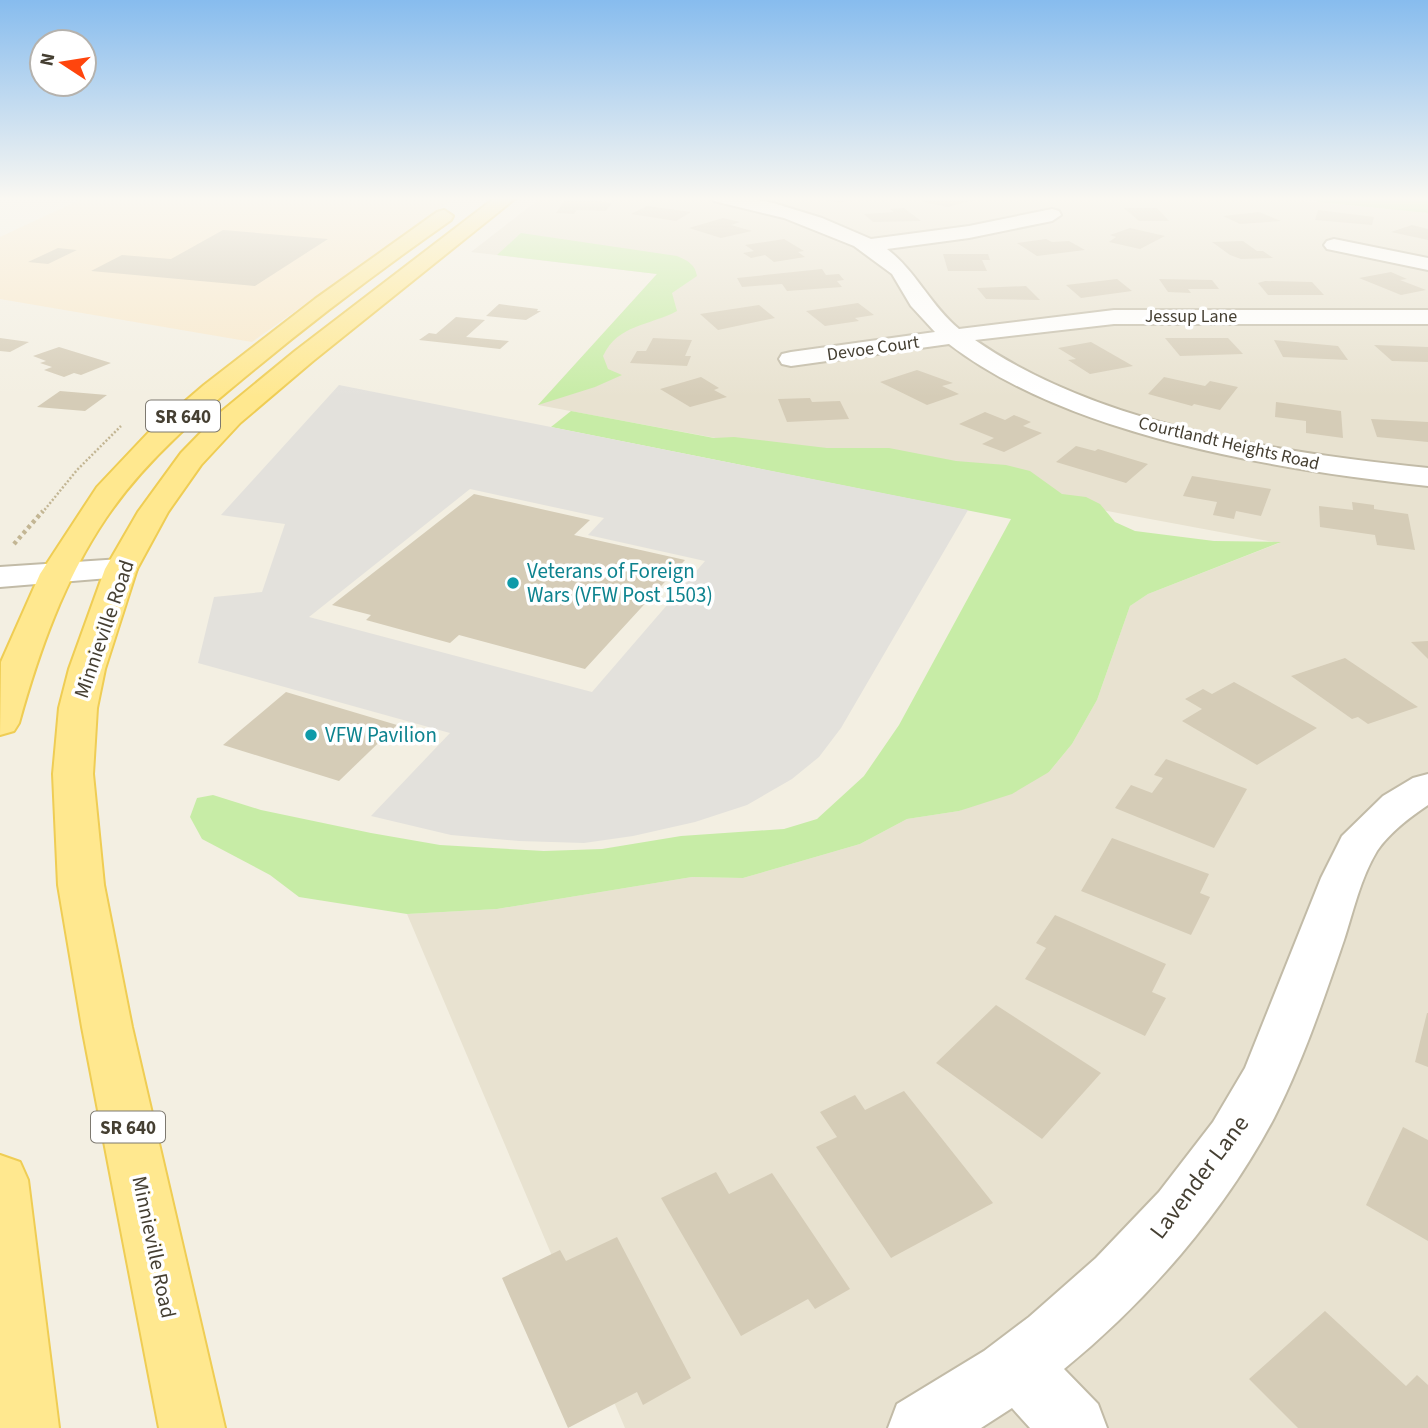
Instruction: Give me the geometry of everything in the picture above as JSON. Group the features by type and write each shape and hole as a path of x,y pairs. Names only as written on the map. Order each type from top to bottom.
{"main road":[{"name":"SR 640","path":"0,723 14,671 57,574 107,494 184,414 377,264"},
{"name":"Minnieville Road","path":"191,1428 107,1027 81,884 73,774 78,708 87,669 121,569 153,512 191,459 231,417 424,264"},
{"path":"0,1180 26,1428"}],"street":[{"name":"Courtlandt Heights Road","path":"891,264 899,270 930,314 955,336 996,366 1041,389 1154,428 1265,454 1428,477"},
{"name":"Jessup Lane","path":"955,336 1114,317 1428,317"},
{"name":"Devoe Court","path":"792,359 955,336"},
{"path":"0,577 121,569"},
{"name":"Lavender Lane","path":"921,1428 1018,1366 1072,1321 1164,1228 1213,1166 1254,1102 1280,1045 1357,847 1374,826 1395,808 1428,788"},
{"path":"1018,1366 1074,1428"}],"shaded area":[{"path":"0,264 362,264 252,342 0,299"},
{"path":"569,264 1428,264 1428,1428 625,1428 407,914 497,909 692,877 743,878 860,844 907,819 959,811 1049,772 1072,744 1097,700 1130,606 1148,594 1279,543 538,405 657,274"},
{"path":"339,385 968,510 841,728 819,757 792,779 747,805 695,822 633,836 584,843 451,835 371,816 450,733 198,663 214,597 262,592 285,524 221,515","holes":["470,489 604,518 588,535 705,561 592,692 309,617"]}],"green space":[{"path":"570,264 691,264 697,276 672,293 677,311 635,327 609,345 603,356 608,369 622,375 595,387 538,405 657,274"},
{"path":"571,411 714,438 734,437 827,448 889,448 956,461 1006,465 1030,471 1062,494 1086,497 1100,504 1115,522 1135,531 1214,541 1281,542 1148,594 1130,606 1097,700 1072,744 1049,772 1012,794 959,811 907,819 860,844 743,878 692,877 497,909 407,914 299,897 270,875 202,839 190,817 197,798 213,795 261,810 440,845 544,851 602,849 681,836 784,829 817,819 864,776 899,725 1011,519 551,427"}],"building":[{"path":"105,264 290,264 255,286 91,271"},
{"path":"946,264 984,264 987,271 948,271"},
{"path":"822,269 826,275 839,274 844,280 837,281 842,287 787,291 782,284 742,287 737,278"},
{"path":"1391,272 1407,279 1400,280 1426,290 1401,295 1359,278"},
{"path":"1117,279 1132,291 1081,298 1066,285"},
{"path":"1159,279 1212,280 1219,289 1188,289 1191,293 1168,292"},
{"path":"1312,282 1324,295 1268,295 1258,283"},
{"path":"1026,286 1040,300 986,299 977,288"},
{"path":"858,303 874,315 855,318 859,321 825,326 806,311"},
{"path":"499,304 541,311 526,320 486,316"},
{"path":"759,305 775,318 718,330 700,314"},
{"path":"456,317 485,320 466,337 509,341 500,349 419,340 429,333 436,334"},
{"path":"0,338 29,342 10,352 0,351"},
{"path":"653,338 692,340 685,356 691,356 687,366 630,363 637,351 646,351"},
{"path":"1165,338 1228,338 1243,354 1180,356"},
{"path":"1274,340 1338,346 1348,360 1283,357"},
{"path":"1091,342 1133,366 1090,374 1068,360 1076,359 1058,348"},
{"path":"1374,345 1428,347 1428,362 1392,361"},
{"path":"59,347 111,363 81,375 74,373 64,377 44,370 52,367 40,363 46,361 33,356"},
{"path":"917,370 953,383 942,386 959,394 927,405 880,382"},
{"path":"701,377 719,388 714,390 727,397 690,407 660,389"},
{"path":"1164,377 1205,386 1210,381 1238,387 1220,410 1194,404 1192,406 1148,394"},
{"path":"60,391 107,395 85,411 37,407"},
{"path":"810,398 812,402 840,401 849,419 787,422 778,399"},
{"path":"1276,402 1341,411 1343,438 1306,433 1306,421 1275,417"},
{"path":"985,412 1005,420 1014,415 1031,422 1023,426 1042,433 1004,452 982,444 994,438 959,424"},
{"path":"1371,419 1428,422 1428,442 1377,437"},
{"path":"1076,446 1095,451 1098,449 1148,464 1126,483 1056,462"},
{"path":"1192,476 1271,489 1261,516 1236,511 1234,519 1213,515 1217,502 1183,496"},
{"name":"Veterans of Foreign Wars (VFW Post 1503)","path":"474,494 590,520 574,535 685,560 585,669 459,635 450,643 366,620 371,615 332,605"},
{"path":"1352,502 1374,505 1374,509 1408,514 1415,550 1377,545 1375,535 1320,527 1319,506 1353,510"},
{"path":"1428,641 1428,659 1411,642"},
{"path":"1345,658 1418,707 1368,724 1358,717 1352,719 1291,676"},
{"path":"1234,682 1317,728 1257,765 1182,721 1202,709 1185,699 1203,689 1212,694"},
{"name":"VFW Pavilion","path":"286,692 397,725 339,781 223,745"},
{"path":"1166,759 1247,789 1214,848 1115,808 1131,785 1152,793 1163,778 1154,775"},
{"path":"1112,838 1209,874 1200,893 1210,897 1191,935 1081,891"},
{"path":"1055,915 1166,964 1152,992 1166,998 1145,1036 1025,979 1046,948 1036,943"},
{"path":"996,1005 1101,1073 1042,1139 936,1063"},
{"path":"1428,1013 1428,1067 1415,1062"},
{"path":"904,1091 993,1203 891,1258 816,1147 837,1137 820,1112 855,1095 865,1110"},
{"path":"1403,1127 1428,1140 1428,1241 1366,1205"},
{"path":"716,1172 729,1194 772,1173 850,1289 815,1309 808,1299 741,1336 661,1198"},
{"path":"617,1237 691,1378 643,1405 637,1392 568,1428 502,1278 560,1250 566,1261"},
{"path":"1325,1311 1406,1386 1417,1375 1428,1385 1428,1428 1298,1428 1249,1379"}],"place":[{"name":"Veterans of Foreign Wars (VFW Post 1503)","path":"513,583"},
{"name":"VFW Pavilion","path":"311,735"}]}
